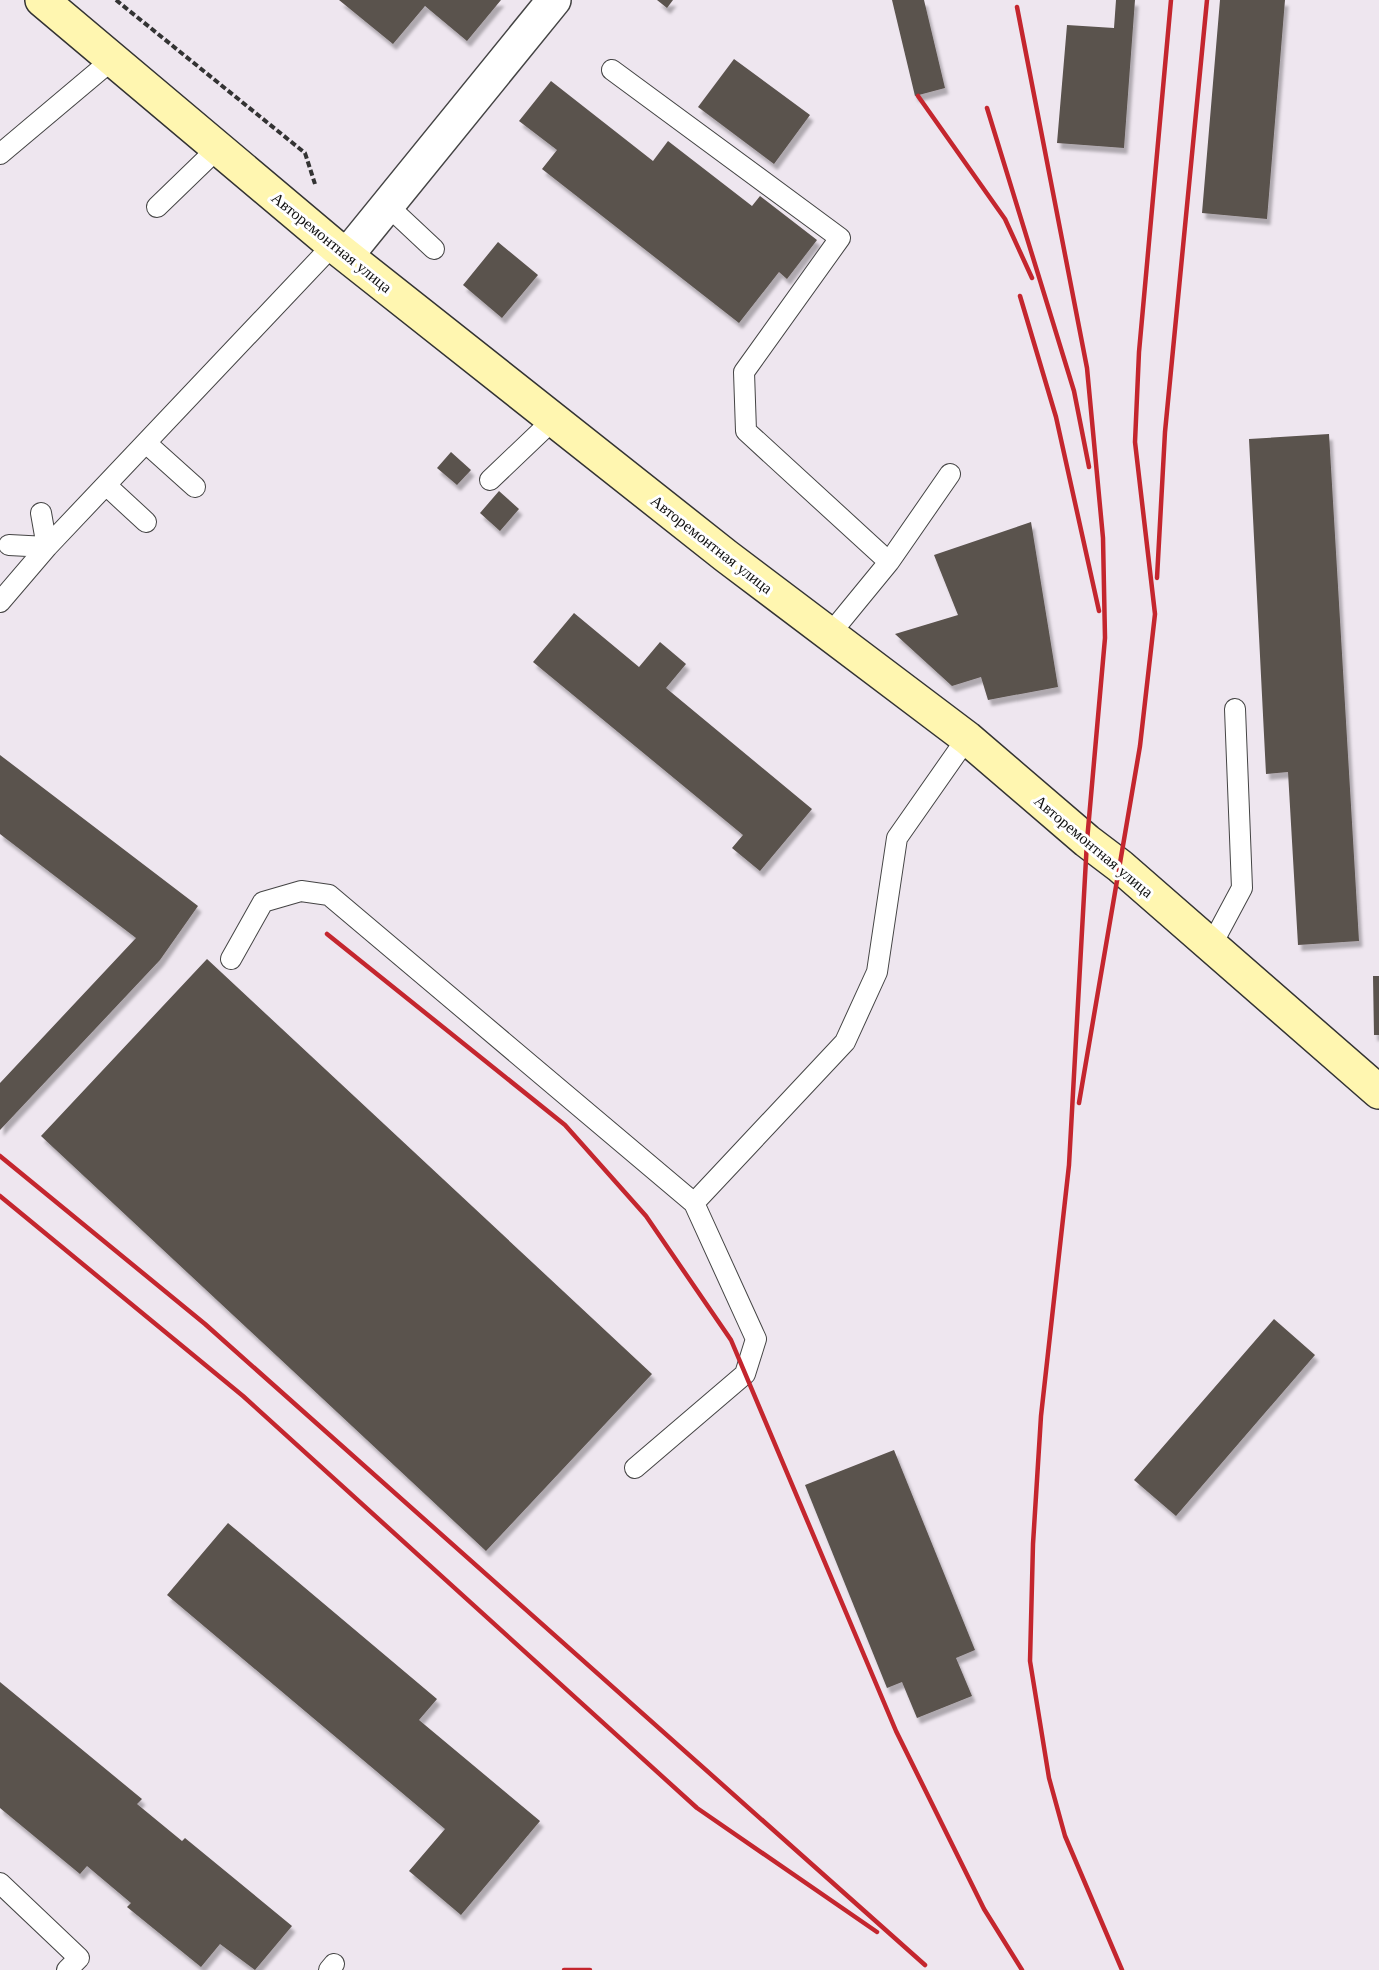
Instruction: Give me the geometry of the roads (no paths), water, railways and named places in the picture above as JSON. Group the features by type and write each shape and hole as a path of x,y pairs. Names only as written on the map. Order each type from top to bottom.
{"street":[{"name":"Авторемонтная улица","path":"42,0 340,250 726,556 967,738 1379,1092"},
{"path":"340,250 387,205 554,0"}],"lane":[{"path":"0,154 113,59"},
{"path":"612,70 840,238 744,372 746,431 889,562"},
{"path":"157,207 218,148"},
{"path":"387,205 434,249"},
{"path":"0,602 47,547 146,443 340,250"},
{"path":"490,480 554,419"},
{"path":"146,443 195,487"},
{"path":"830,634 889,562 950,474"},
{"path":"106,485 146,522"},
{"path":"41,513 47,547"},
{"path":"9,545 47,547"},
{"path":"1211,946 1242,888 1234,709"},
{"path":"694,1203 845,1042 877,972 897,838 967,738"},
{"path":"231,959 263,902 301,891 329,895 694,1203 756,1339 745,1374 635,1468"},
{"path":"0,1882 79,1958 67,1970"}],"railway":[{"path":"1079,1103 1140,746 1155,614 1135,442 1139,352 1171,0"},
{"path":"1157,578 1165,432 1207,0"},
{"path":"1017,7 1087,368 1103,538 1105,638 1087,841 1069,1165 1041,1416 1033,1544 1030,1661 1049,1778 1065,1836 1122,1970"},
{"path":"918,96 1005,219 1032,278"},
{"path":"987,108 1074,391 1089,467"},
{"path":"1020,296 1056,417 1099,611"},
{"path":"327,934 565,1125 646,1216 731,1340 896,1731 984,1909 1022,1970"},
{"path":"0,1156 205,1324 925,1965"},
{"path":"0,1196 243,1396 697,1808 877,1932"},
{"path":"564,1970 590,1970"}]}
